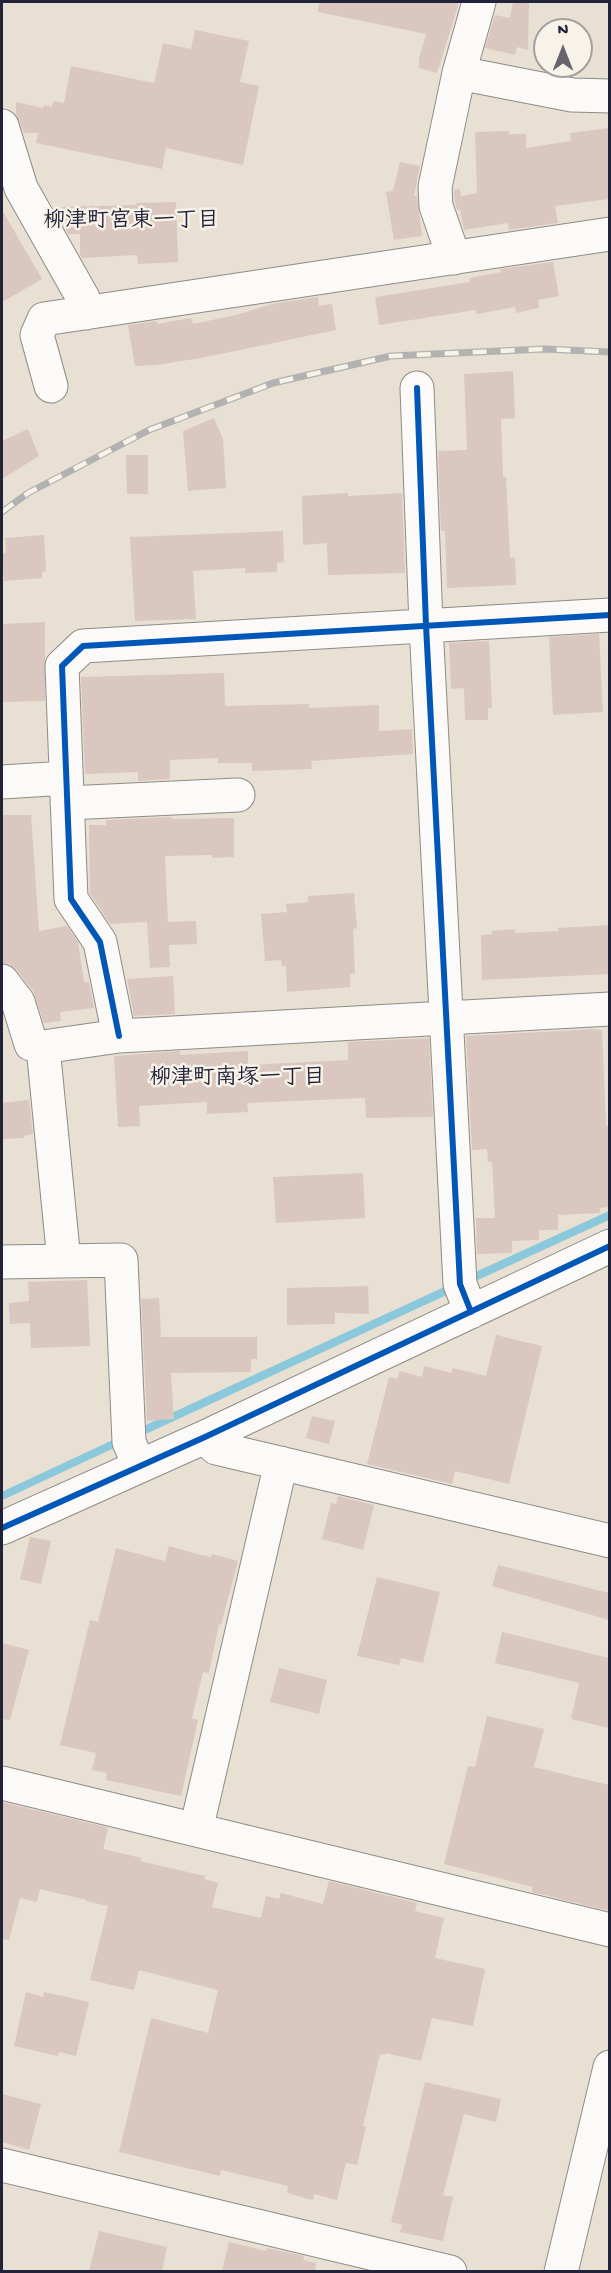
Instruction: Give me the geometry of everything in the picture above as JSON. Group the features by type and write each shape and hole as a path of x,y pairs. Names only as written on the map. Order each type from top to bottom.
{"street":[{"path":"454,258 436,206 435,187 459,73 479,2"},
{"path":"459,73 572,95 609,96"},
{"path":"2,126 21,188 83,298 86,313"},
{"path":"51,386 37,335 44,319 609,234"},
{"path":"417,388 426,625 460,1284 471,1312"},
{"path":"119,1036 100,942 71,899 62,666 82,646 609,615"},
{"path":"2,782 67,791 238,795"},
{"path":"2,981 18,1002 31,1044 43,1047 119,1036 609,1009"},
{"path":"43,1047 64,1261"},
{"path":"2,1528 206,1437 609,1246"},
{"path":"2,1262 121,1260 129,1442 140,1465"},
{"path":"206,1437 216,1448 609,1541"},
{"path":"196,1830 281,1464"},
{"path":"2,1783 609,1930"},
{"path":"561,2271 609,2067"},
{"path":"2,2165 450,2271"}],"building":[{"path":"319,2 458,2 458,6 437,73 419,68 419,59 426,34 318,12"},
{"path":"513,2 529,2 528,50 517,47 515,55 485,48 495,15 510,18"},
{"path":"195,30 249,41 240,82 259,86 243,165 166,148 162,169 36,143 38,133 24,133 16,114 16,102 43,108 44,105 52,107 53,101 64,103 71,66 154,83 163,43 191,49"},
{"path":"609,128 609,199 555,206 558,223 509,230 508,223 464,230 460,209 457,210 455,202 454,190 460,189 461,196 477,193 475,132 509,131 509,134 526,134 526,148 571,141 570,133"},
{"path":"400,162 420,166 414,196 417,196 422,236 394,240 386,192 393,191"},
{"path":"176,202 178,262 138,264 137,255 82,258 80,234 68,234 62,223 62,207"},
{"path":"2,210 42,279 2,302"},
{"path":"553,262 559,296 538,300 539,308 516,313 515,307 477,314 476,310 379,325 375,297 470,282 470,278 501,272 500,269"},
{"path":"318,297 319,306 332,304 336,330 201,358 135,366 128,325 157,321 157,324 191,318 193,324 236,315 276,303"},
{"path":"513,371 515,418 501,419 510,558 515,557 516,585 447,588 445,531 441,531 438,451 467,450 464,374"},
{"path":"214,418 223,439 226,488 188,491 183,431"},
{"path":"28,429 39,456 2,479 2,441"},
{"path":"126,455 148,455 148,494 127,494"},
{"path":"348,493 348,496 402,493 405,573 328,575 327,543 303,545 302,496"},
{"path":"283,531 284,562 277,563 277,572 245,573 245,568 193,571 196,619 135,621 130,537"},
{"path":"44,535 46,571 42,572 42,578 4,581 2,553 6,553 5,538"},
{"path":"45,622 45,701 2,702 2,624"},
{"path":"599,634 603,712 553,715 549,637"},
{"path":"489,641 492,708 488,708 488,720 465,720 464,688 451,689 449,643"},
{"path":"224,673 225,706 309,704 309,708 379,705 379,731 412,729 413,754 311,761 312,769 252,771 252,763 218,763 218,758 170,760 170,779 138,781 138,772 85,774 81,677"},
{"path":"2,815 31,815 39,931 67,926 78,942 84,982 89,982 94,1008 60,1012 61,1021 44,1023 33,991 16,969 10,964 2,963"},
{"path":"172,817 172,819 234,818 234,857 165,856 168,922 196,921 197,944 169,945 170,967 150,968 147,922 110,924 90,893 89,825 106,825 106,820"},
{"path":"354,893 357,928 353,929 355,973 350,974 350,987 287,992 286,966 282,966 281,960 265,961 261,914 287,912 286,904 308,902 308,896"},
{"path":"609,925 609,974 482,980 481,935 492,934 492,931 515,929 515,933"},
{"path":"173,976 175,1014 134,1016 127,979"},
{"path":"602,1030 606,1126 609,1126 609,1207 600,1208 600,1213 558,1215 558,1230 539,1230 539,1240 512,1241 512,1253 477,1254 476,1218 495,1218 492,1162 488,1162 487,1149 472,1150 466,1036"},
{"path":"429,1038 433,1117 366,1118 365,1098 247,1103 248,1112 207,1114 207,1102 139,1106 140,1126 118,1127 114,1056 180,1051 180,1055 248,1051 248,1065 348,1060 348,1042"},
{"path":"29,1100 33,1134 24,1136 24,1138 2,1139 2,1103"},
{"path":"363,1173 365,1218 276,1223 273,1177"},
{"path":"87,1280 90,1346 31,1348 30,1323 10,1324 9,1303 29,1301 28,1282"},
{"path":"368,1286 369,1314 335,1313 335,1324 287,1325 287,1288"},
{"path":"159,1298 161,1337 257,1337 257,1359 251,1359 251,1372 171,1373 174,1419 147,1421 141,1299"},
{"path":"496,1335 542,1346 509,1484 455,1471 452,1484 367,1464 389,1377 397,1379 400,1371 422,1377 424,1366 451,1373 453,1368 486,1376"},
{"path":"312,1416 335,1421 329,1444 306,1438"},
{"path":"338,1496 374,1505 363,1550 322,1539 331,1503 336,1504"},
{"path":"30,1537 51,1541 41,1584 20,1579"},
{"path":"169,1546 197,1554 211,1557 212,1554 238,1561 221,1625 219,1624 209,1673 203,1672 192,1718 198,1720 181,1796 106,1780 107,1773 92,1770 96,1753 60,1745 90,1620 98,1622 116,1548 165,1561"},
{"path":"498,1565 609,1593 609,1620 492,1586"},
{"path":"377,1577 440,1592 423,1663 401,1658 399,1665 357,1656"},
{"path":"502,1632 609,1658 609,1728 571,1719 579,1683 495,1663"},
{"path":"2,1643 29,1650 10,1720 2,1719"},
{"path":"279,1668 327,1680 319,1714 270,1702"},
{"path":"487,1716 544,1729 534,1767 609,1785 609,1911 532,1892 533,1887 444,1864 468,1766 475,1767"},
{"path":"2,1802 106,1827 108,1829 103,1849 141,1858 140,1861 205,1876 204,1879 218,1883 212,1907 261,1918 266,1896 279,1899 281,1893 323,1904 329,1881 417,1903 415,1911 444,1918 435,1958 485,1969 473,2026 432,2018 421,2061 385,2053 385,2055 380,2054 363,2126 366,2127 357,2165 346,2163 337,2200 314,2194 313,2200 287,2193 288,2186 221,2170 220,2176 119,2152 151,2018 208,2033 218,1990 139,1970 134,1990 90,1980 108,1906 87,1900 40,1889 37,1902 20,1898 9,1940 2,1939"},
{"path":"26,1992 43,1997 44,1992 89,2002 76,2056 59,2052 58,2056 14,2046"},
{"path":"425,2082 501,2099 496,2122 464,2114 443,2195 453,2197 443,2241 400,2232 402,2225 391,2222"},
{"path":"2,2094 41,2104 29,2150 2,2142"},
{"path":"99,2231 167,2247 162,2271 89,2271"},
{"path":"229,2242 266,2251 267,2248 304,2256 303,2260 316,2263 315,2271 222,2271"}],"waterway":[{"path":"468,1280 610,1215"},
{"path":"136,1434 454,1287"},
{"path":"2,1496 122,1440"}],"railway":[{"path":"2,512 28,493 149,430 273,383 391,356 544,349 610,352"}],"cycle path":[{"path":"417,388 426,625 460,1284 471,1312"},
{"path":"119,1036 100,942 71,899 62,666 83,646 610,615"},
{"path":"2,1528 205,1437 610,1246"}],"district":[{"name":"柳津町宮東一丁目","path":"131,223"},
{"name":"柳津町南塚一丁目","path":"237,1080"}]}
